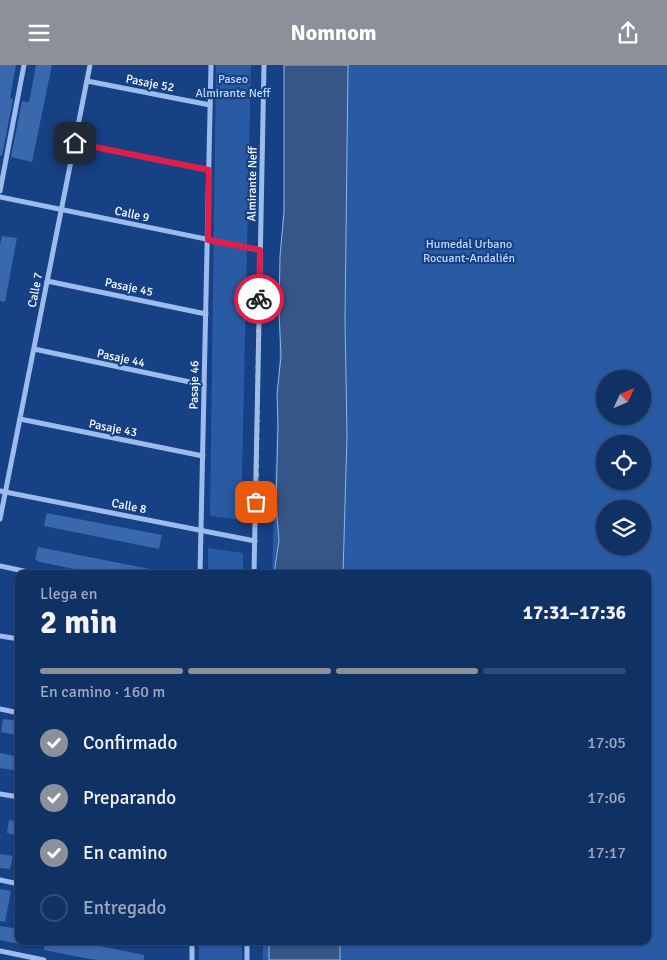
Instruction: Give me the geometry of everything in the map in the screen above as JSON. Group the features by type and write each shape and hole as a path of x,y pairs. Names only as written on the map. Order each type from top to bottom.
{"street":[{"path":"0,191 24,65"},
{"name":"Calle 7","path":"0,519 3,491 20,419 90,65"},
{"name":"Pasaje 46","path":"200,570 211,65"},
{"name":"Almirante Neff","path":"254,570 264,65"},
{"name":"Pasaje 52","path":"87,81 210,105"},
{"path":"75,143 209,170"},
{"name":"Calle 9","path":"0,197 260,250"},
{"name":"Pasaje 45","path":"47,281 206,314"},
{"name":"Pasaje 44","path":"34,349 204,385"},
{"name":"Pasaje 43","path":"20,419 203,456"},
{"name":"Calle 8","path":"3,491 255,541"},
{"path":"0,566 19,570"},
{"path":"0,636 15,638"},
{"path":"0,709 15,712"},
{"path":"0,794 15,796"},
{"path":"0,880 15,883"},
{"path":"192,945 192,960"},
{"path":"247,945 247,960"},
{"path":"0,951 44,960"}],"green space":[{"name":"Paseo Almirante Neff","path":"216,65 251,65 241,520 210,516"},
{"name":"Humedal Urbano Rocuant-Andalién","path":"284,65 667,65 667,960 263,960 263,945 651,945 651,570 272,570 280,327 280,256 284,200"},
{"path":"208,548 243,553 243,570 208,570"},
{"path":"199,945 242,945 242,960 199,960"}],"shaded area":[{"path":"284,65 348,65 345,320 347,436 343,570 275,570 279,540 276,504 277,394 281,356 279,312 280,256 284,212"},
{"path":"269,945 340,945 340,960 269,960"}],"building":[{"path":"0,65 16,65 10,98 13,99 2,156 0,155"},
{"path":"36,65 52,65 32,162 11,157 22,101 29,102"},
{"path":"2,236 17,238 5,302 0,301 0,245"},
{"path":"47,513 162,535 159,549 44,526"},
{"path":"38,547 150,570 79,570 35,560"},
{"path":"3,719 15,720 15,735 1,732"},
{"path":"0,753 15,756 15,770 0,768"},
{"path":"9,820 15,821 15,835 7,833"},
{"path":"0,854 13,856 10,869 0,868"},
{"path":"0,889 11,891 5,922 0,921"},
{"path":"0,926 15,928 15,943 0,940"},
{"path":"45,945 95,945 144,955 144,960 97,960 44,950"}],"way so far":[{"path":"256,502 259,299"}],"route":[{"path":"75,143 209,170 208,240 260,250 259,299"}]}
